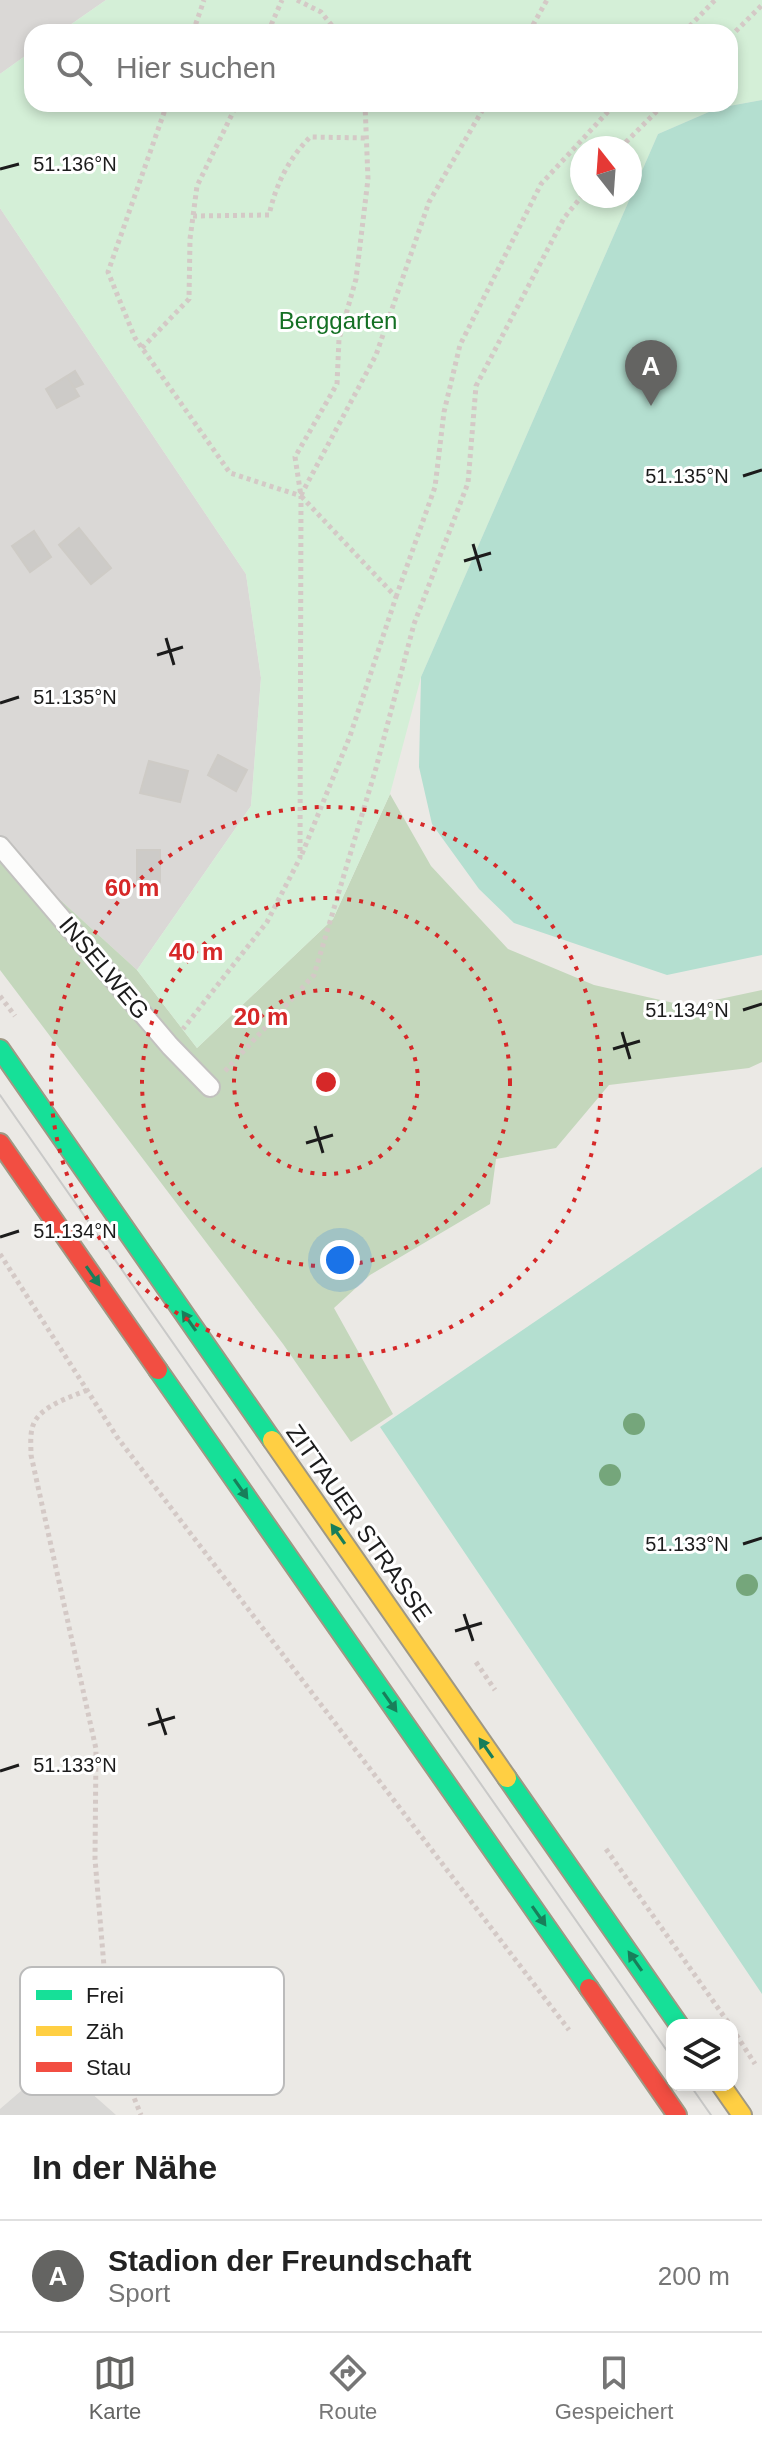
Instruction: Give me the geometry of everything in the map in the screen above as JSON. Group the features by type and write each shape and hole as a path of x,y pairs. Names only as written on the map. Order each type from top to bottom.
{"main road":[{"name":"ZITTAUER STRASSE","path":"0,1049 675,2019"},
{"path":"0,1143 677,2115"},
{"path":"725,2091 742,2115"}],"lane":[{"name":"INSELWEG","path":"0,846 170,1046 210,1087"}],"path":[{"path":"196,24 204,0"},
{"path":"272,24 282,0"},
{"path":"297,0 321,12 331,24"},
{"path":"534,24 547,0"},
{"path":"692,24 715,0"},
{"path":"738,29 762,5"},
{"path":"164,112 108,272 135,338 230,473 301,496 396,597"},
{"path":"142,348 189,299 197,186 233,112"},
{"path":"300,858 301,496 295,457 337,384 339,339 356,279 366,193 365,112"},
{"path":"301,496 376,355 429,202 481,112"},
{"path":"170,1046 267,922 300,858 350,736 435,487 444,412 460,345 541,184 608,112"},
{"path":"632,136 656,112"},
{"path":"193,216 269,215 274,191 292,156 310,137 366,138"},
{"path":"210,1087 314,975 376,768 414,624 468,483 476,386 564,218 572,208"},
{"path":"0,1254 117,1437 576,2040"},
{"path":"87,1390 62,1400 38,1416 32,1429 31,1455 96,1749 95,1859 104,1967"},
{"path":"738,2037 762,2075"},
{"path":"133,2095 141,2115"}],"shaded area":[{"path":"0,0 106,0 72,24 24,24 24,57 0,74"},
{"path":"0,208 246,574 261,678 251,806 137,970 0,845"},
{"path":"20,2092 20,2095 93,2095 116,2115 0,2115 0,2109"}],"green space":[{"name":"Berggarten","path":"106,0 762,0 762,100 738,104 738,24 72,24"},
{"name":"Berggarten","path":"24,57 24,112 709,112 658,134 642,171 642,136 570,136 570,208 626,208 421,677 390,794 333,919 197,1048 137,970 251,806 261,678 246,574 0,208 0,74"},
{"path":"762,100 762,955 667,975 514,923 479,889 432,824 419,767 421,677 626,208 642,208 642,171 658,134 709,112 738,112 738,104"},
{"path":"390,794 431,866 508,949 594,985 687,1006 762,990 762,1062 749,1068 609,1085 556,1148 496,1159 490,1204 370,1275 334,1308 393,1414 351,1442 283,1344 0,970 0,845 137,970 197,1048 333,919"},
{"path":"762,1167 762,1994 380,1427"}],"building":[{"path":"75,371 83,384 74,388 67,376"},
{"path":"67,376 79,396 57,408 46,389"},
{"path":"79,528 111,568 91,584 59,545"},
{"path":"34,531 51,557 30,572 12,546"},
{"path":"218,755 247,770 236,791 208,775"},
{"path":"149,761 188,771 180,802 140,793"},
{"path":"137,850 160,850 160,882 137,883"}],"tram line":[{"path":"0,1095 666,2049"},
{"path":"694,2091 711,2115"}],"traffic: fast":[{"path":"0,1049 272,1440"},
{"path":"158,1370 589,1988"},
{"path":"507,1778 675,2019"}],"traffic: slow":[{"path":"272,1440 507,1778"},
{"path":"725,2091 742,2115"}],"traffic: jam":[{"path":"0,1143 158,1370"},
{"path":"589,1988 677,2115"}],"place":[{"name":"Stadion der Freundschaft","path":"651,406"}]}
